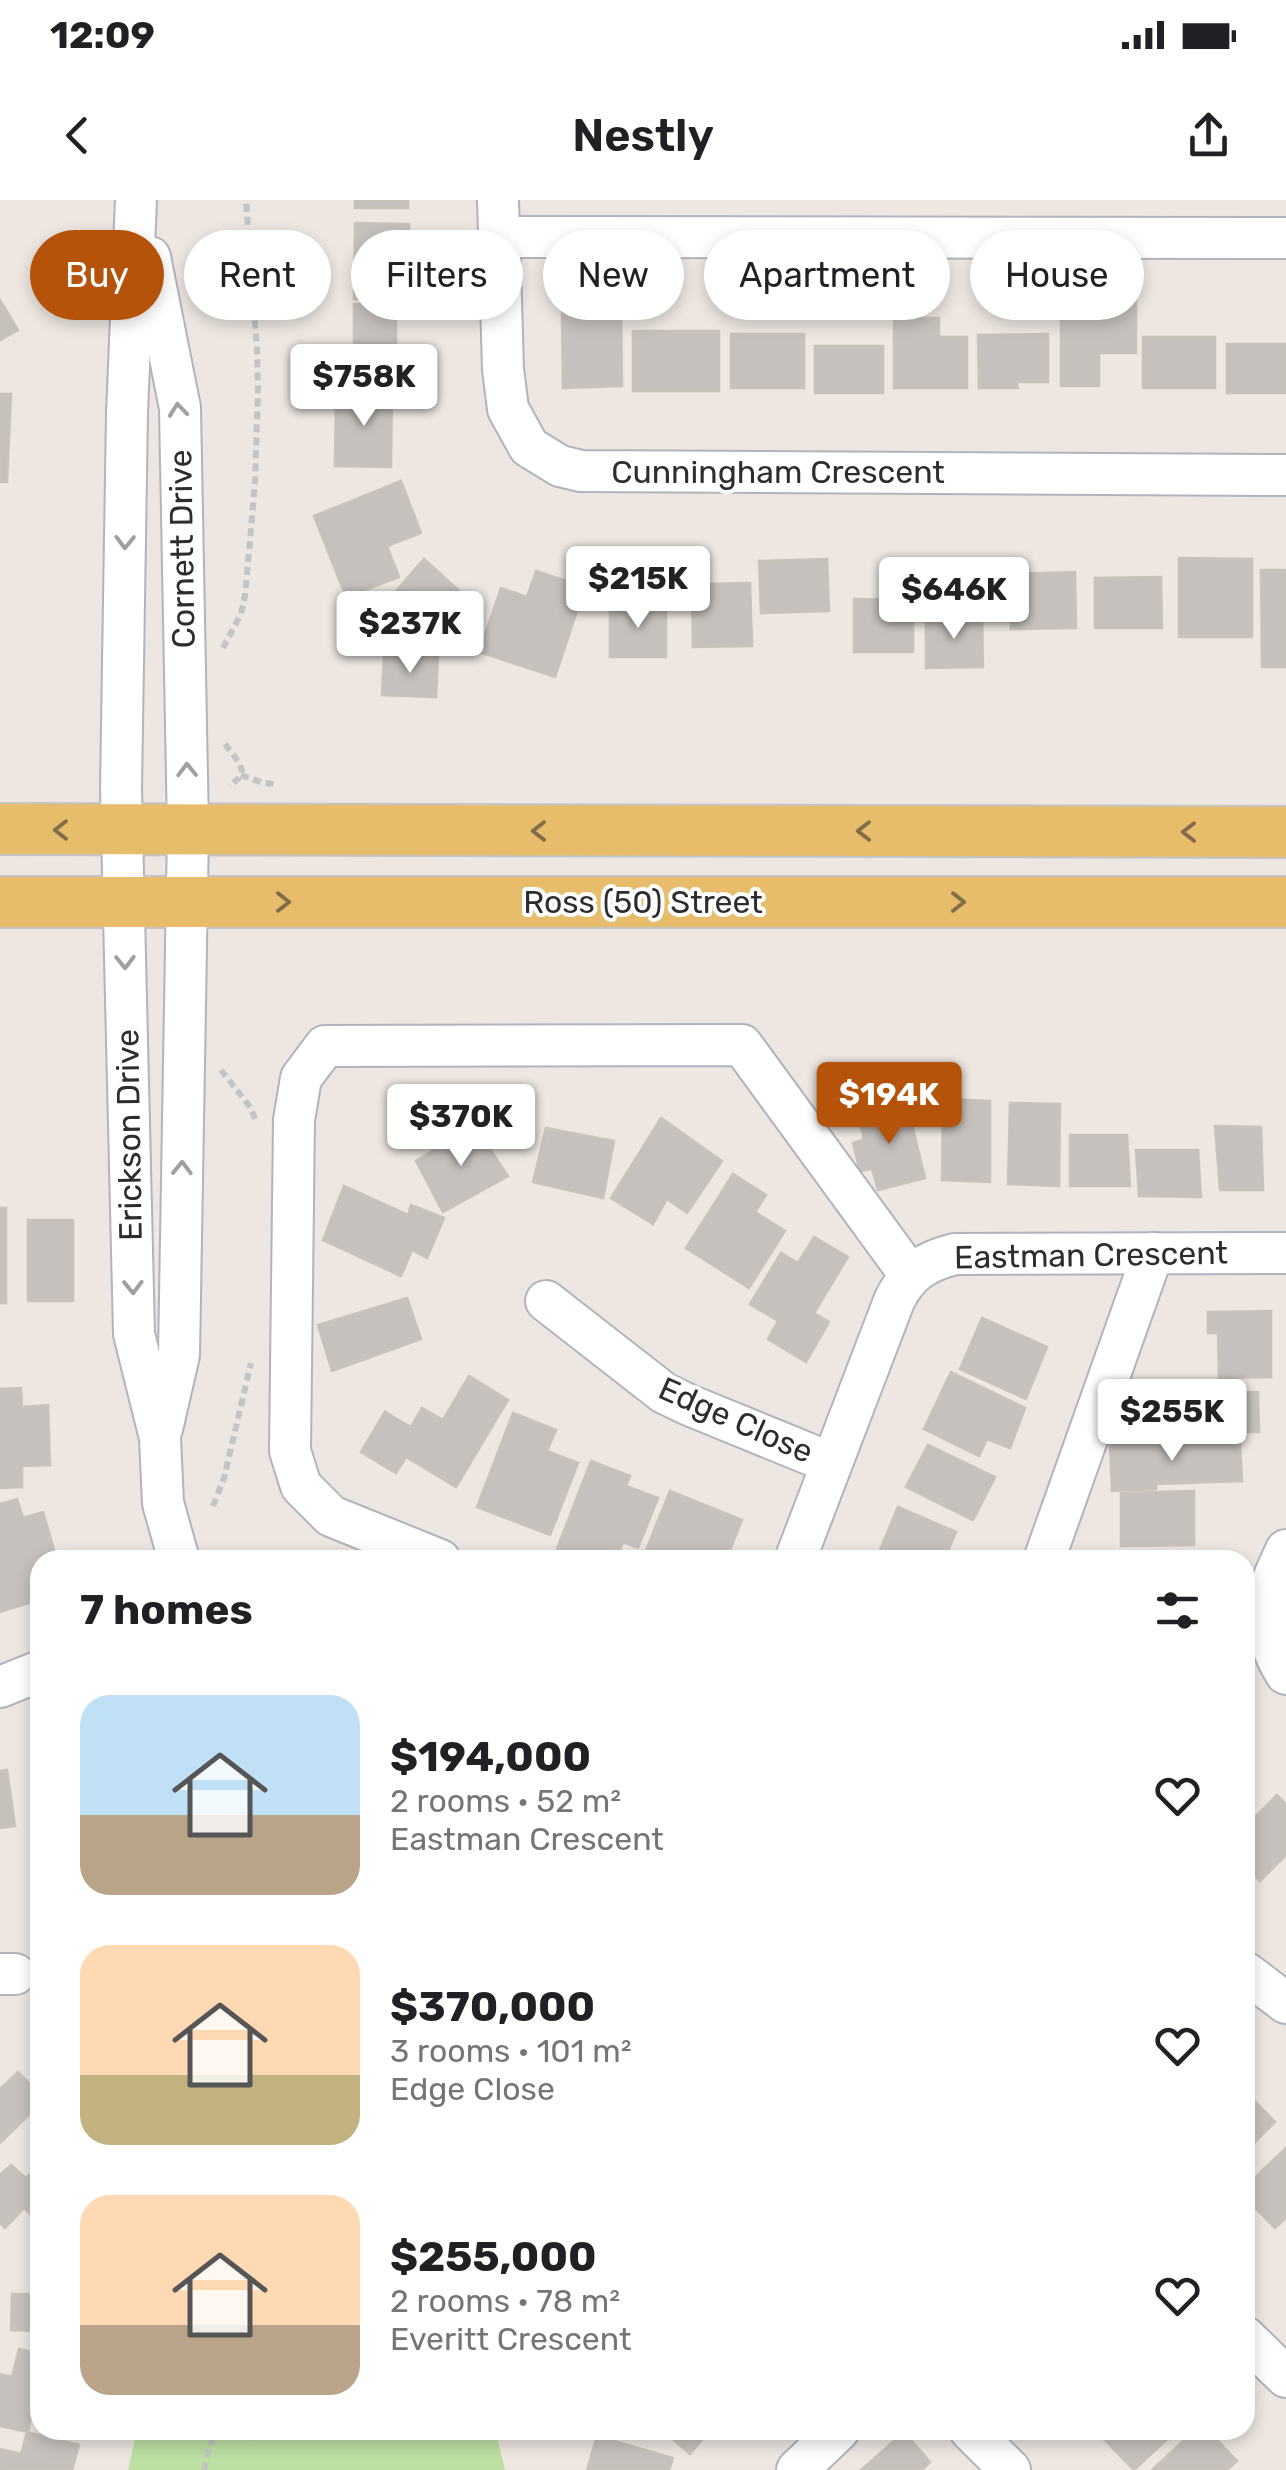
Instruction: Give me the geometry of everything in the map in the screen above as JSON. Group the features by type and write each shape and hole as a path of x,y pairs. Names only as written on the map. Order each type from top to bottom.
{"main road":[{"path":"0,830 1286,832"},
{"name":"Ross (50) Street","path":"0,902 1286,902"}],"street":[{"name":"Cornett Drive","path":"122,830 127,412 137,200"},
{"name":"Cornett Drive","path":"137,200 180,408 186,902"},
{"path":"499,218 1286,238"},
{"name":"Cunningham Crescent","path":"499,218 503,369 508,409 529,448 560,466 600,471 1286,474"},
{"name":"Erickson Drive","path":"122,830 134,1334 160,1438 163,1503 177,1550"},
{"name":"Erickson Drive","path":"160,1438 179,1355 186,902"},
{"path":"415,1550 331,1516 302,1486 290,1451 294,1120 302,1078 325,1046 742,1045 910,1275"},
{"path":"1048,1550 1153,1252"},
{"name":"Eastman Crescent","path":"798,1550 894,1300 910,1275 921,1266 955,1254 1286,1252"},
{"name":"Edge Close","path":"546,1301 664,1393 832,1463"},
{"path":"1286,1550 1268,1594 1266,1614 1274,1651 1286,1674"},
{"path":"0,1687 30,1676"},
{"path":"1255,1980 1286,2003"},
{"path":"1255,2347 1286,2376"},
{"path":"797,2470 829,2440"},
{"path":"980,2440 1010,2470"}],"path":[{"path":"218,660 246,596 254,483 258,350 246,200"},
{"path":"221,735 242,770 228,787"},
{"path":"216,1060 250,1108 258,1127"},
{"path":"213,1506 234,1440 251,1348"},
{"path":"206,2468 212,2440"}],"green space":[{"path":"135,2440 498,2440 505,2470 128,2470"}],"building":[{"path":"355,200 408,200 408,208 355,208"},
{"path":"355,223 409,224 409,230 355,230"},
{"path":"0,300 18,330 0,340"},
{"path":"354,320 396,320 396,387 354,387"},
{"path":"562,320 621,320 622,386 563,388"},
{"path":"894,320 939,320 939,337 967,337 967,388 894,388"},
{"path":"1061,320 1136,320 1136,353 1099,353 1099,386 1061,386"},
{"path":"633,331 719,331 719,391 633,391"},
{"path":"731,334 804,334 804,388 731,388"},
{"path":"1048,334 1048,382 1016,382 1018,388 979,388 978,335"},
{"path":"1143,337 1215,337 1215,388 1143,388"},
{"path":"1227,344 1286,344 1286,393 1227,393"},
{"path":"815,346 883,346 883,393 815,393"},
{"path":"336,391 392,392 391,467 335,466"},
{"path":"0,394 11,394 7,482 0,482"},
{"path":"401,481 421,533 387,546 399,577 346,597 314,516"},
{"path":"1179,558 1252,559 1252,637 1179,637"},
{"path":"424,559 477,607 444,644 391,597"},
{"path":"827,559 829,611 761,613 759,561"},
{"path":"926,561 993,561 993,616 926,616"},
{"path":"1261,570 1286,570 1286,667 1262,667"},
{"path":"536,571 585,587 555,677 479,652 501,588 527,597"},
{"path":"1075,572 1076,628 1011,629 1010,574"},
{"path":"1161,577 1162,628 1095,628 1095,578"},
{"path":"750,583 752,646 693,647 692,584"},
{"path":"854,599 913,600 913,652 854,652"},
{"path":"666,605 666,657 610,657 610,606"},
{"path":"926,616 982,616 983,667 926,668"},
{"path":"384,654 438,656 436,697 382,695"},
{"path":"943,1099 990,1101 990,1182 942,1180"},
{"path":"1010,1103 1060,1104 1059,1186 1008,1184"},
{"path":"907,1104 925,1178 878,1190 872,1169 860,1171 853,1143 864,1139 858,1114"},
{"path":"661,1118 722,1161 687,1213 667,1199 653,1224 611,1198"},
{"path":"474,1125 508,1176 443,1212 416,1161"},
{"path":"1215,1126 1261,1127 1263,1190 1220,1190"},
{"path":"546,1128 614,1141 603,1198 533,1182"},
{"path":"1070,1135 1127,1135 1130,1186 1070,1186"},
{"path":"1136,1150 1198,1150 1201,1197 1139,1196"},
{"path":"733,1174 766,1195 755,1212 785,1231 749,1288 686,1248"},
{"path":"344,1186 408,1215 411,1205 444,1218 427,1258 412,1250 401,1276 323,1240"},
{"path":"0,1208 6,1208 6,1303 0,1303"},
{"path":"28,1220 73,1220 73,1301 28,1301"},
{"path":"814,1237 848,1257 814,1313 829,1322 806,1362 768,1339 778,1321 750,1304 781,1253 798,1263"},
{"path":"407,1298 421,1339 332,1371 318,1325"},
{"path":"1271,1311 1271,1377 1219,1378 1218,1333 1208,1333 1208,1312"},
{"path":"982,1318 1047,1347 1026,1399 960,1369"},
{"path":"951,1372 1025,1408 1010,1448 987,1439 979,1456 924,1429"},
{"path":"469,1376 508,1400 456,1487 406,1457 396,1473 361,1452 385,1412 411,1427 422,1408 443,1420"},
{"path":"21,1388 22,1407 48,1405 50,1465 22,1466 22,1487 0,1488 0,1389"},
{"path":"1258,1392 1259,1432 1181,1433 1180,1394"},
{"path":"513,1413 556,1430 547,1451 578,1463 550,1535 477,1507"},
{"path":"1155,1439 1156,1445 1240,1442 1242,1481 1156,1484 1156,1489 1112,1491 1110,1440"},
{"path":"928,1445 995,1477 973,1520 906,1487"},
{"path":"591,1461 630,1476 626,1486 658,1498 638,1548 623,1542 620,1550 557,1550"},
{"path":"670,1491 742,1520 730,1550 646,1550"},
{"path":"1194,1491 1194,1545 1121,1546 1121,1493"},
{"path":"17,1499 23,1518 43,1512 54,1550 30,1550 30,1603 0,1612 0,1504"},
{"path":"898,1507 956,1532 948,1550 880,1550"},
{"path":"7,1770 15,1826 0,1828 0,1771"},
{"path":"1277,1795 1286,1804 1286,1855 1260,1881 1255,1876 1255,1817"},
{"path":"18,2072 30,2084 30,2114 0,2143 0,2089"},
{"path":"1255,2101 1275,2122 1255,2142"},
{"path":"1286,2148 1286,2218 1275,2228 1255,2207 1255,2177"},
{"path":"11,2165 26,2178 30,2174 30,2214 24,2208 5,2228 0,2223 0,2175"},
{"path":"12,2294 30,2294 30,2331 11,2330"},
{"path":"19,2349 30,2352 28,2432 0,2426 0,2374 12,2377"},
{"path":"27,2432 30,2440 79,2445 72,2470 0,2470 0,2449 21,2454"},
{"path":"596,2440 611,2440 673,2458 669,2470 587,2470"},
{"path":"674,2440 702,2440 690,2454"},
{"path":"895,2440 911,2440 930,2462 922,2470 861,2470"},
{"path":"1105,2440 1166,2440 1134,2470"},
{"path":"1184,2440 1217,2440 1237,2461 1227,2470 1152,2470"}]}
